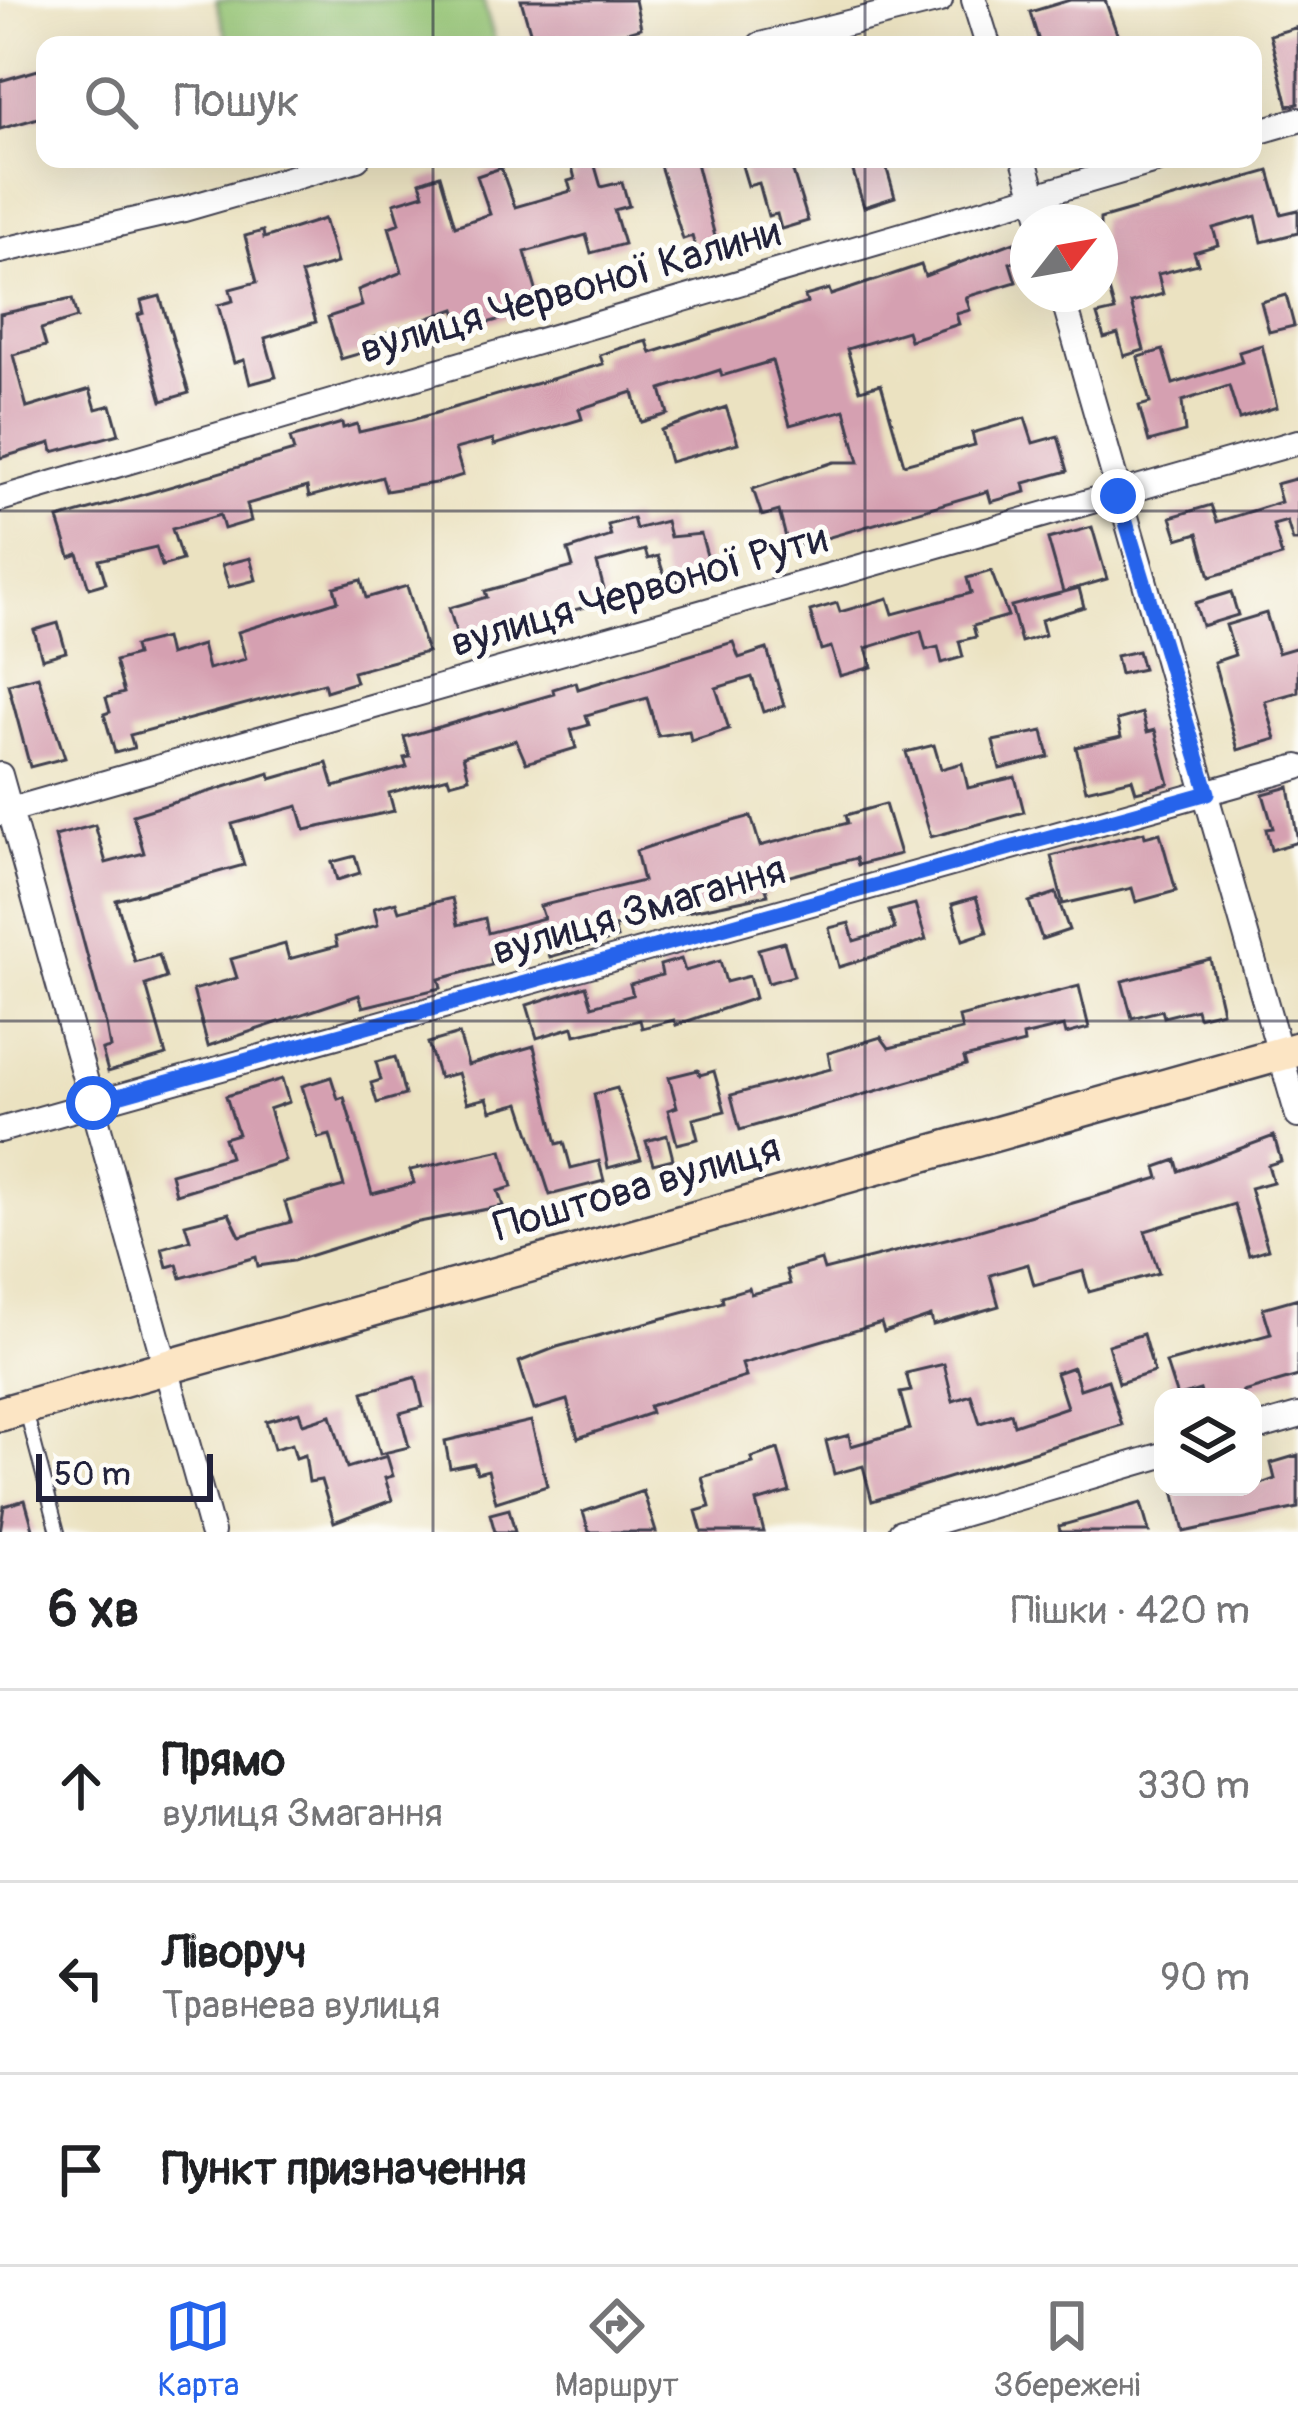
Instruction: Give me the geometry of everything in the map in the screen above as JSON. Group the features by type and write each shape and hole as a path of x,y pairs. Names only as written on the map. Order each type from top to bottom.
{"street":[{"path":"796,36 940,0"},
{"path":"974,0 985,36"},
{"path":"1262,130 1298,120"},
{"path":"0,251 184,209 327,168"},
{"path":"1027,168 1037,204"},
{"name":"вулиця Червоної Калини","path":"0,499 1131,168"},
{"path":"1067,312 1118,496 1290,1052 1298,1116"},
{"name":"вулиця Червоної Рути","path":"5,811 1298,442"},
{"name":"вулиця Змагання","path":"0,1130 1298,766"},
{"path":"0,775 5,811 93,1103 212,1532"},
{"name":"Поштова вулиця","path":"12,1411 1290,1052"},
{"path":"1262,1426 1298,1416"},
{"path":"901,1532 1154,1459"}],"lane":[{"path":"12,1411 58,1532"}],"green space":[{"path":"216,0 483,0 493,36 226,36"}],"building":[{"path":"521,0 635,0 641,28 613,36 531,36"},
{"path":"1070,0 1105,0 1118,36 1037,36 1030,12"},
{"path":"1298,27 1298,104 1288,106 1270,35"},
{"path":"36,71 36,119 0,129 0,81"},
{"path":"501,168 515,207 571,191 568,181 575,179 572,168 596,168 601,187 622,182 629,206 614,210 624,244 591,253 586,235 525,252 539,300 520,305 523,313 462,330 455,309 362,341 365,352 341,359 328,317 362,306 358,290 402,272 389,227 400,223 394,203 424,194 420,182 440,175 455,226 490,214 477,176"},
{"path":"661,168 697,168 718,248 697,254 692,236 683,239"},
{"path":"743,168 792,168 808,221 781,229 777,214 768,216 759,183 748,186"},
{"path":"852,168 887,168 895,197 864,207"},
{"path":"1269,171 1281,214 1298,210 1298,233 1262,242 1256,216 1213,228 1218,245 1194,252 1198,264 1158,274 1163,294 1131,303 1144,350 1124,356 1118,334 1104,338 1097,315 1118,312 1118,214"},
{"path":"324,219 337,263 301,274 316,322 265,338 276,377 250,384 244,360 234,363 218,305 233,301 230,289 257,282 245,236 263,231 264,238"},
{"path":"1010,244 1010,284 966,297 970,310 956,314 959,324 910,340 907,331 847,349 860,390 881,384 904,464 975,445 972,433 1025,418 1033,443 1058,436 1068,471 1024,483 1026,492 991,502 988,491 789,549 779,511 762,516 753,489 834,462 859,462 845,410 790,425 772,361 722,376 720,370 661,389 668,414 641,422 633,392 579,409 582,419 494,445 493,439 455,449 463,475 441,482 386,491 382,477 309,497 307,487 247,504 251,521 224,529 220,515 172,529 182,560 162,566 156,547 99,560 106,583 89,588 78,554 70,557 58,519 294,451 290,438 342,423 343,428 357,424 359,432 412,420 603,364 600,355 621,348 647,341 651,353 807,303 805,296 829,289 831,295 921,265 925,276"},
{"path":"1286,295 1294,326 1269,332 1261,302"},
{"path":"160,296 189,393 162,401 138,315 144,313 141,301"},
{"path":"72,299 77,318 41,329 46,346 13,355 27,408 90,389 96,409 111,405 119,434 53,452 51,443 0,458 0,314"},
{"path":"1262,345 1277,407 1239,419 1229,386 1182,401 1185,432 1149,442 1139,406 1150,403 1138,357 1163,350 1173,384 1242,362 1239,352"},
{"path":"726,407 738,443 670,462 661,430"},
{"path":"1298,478 1298,541 1293,541 1287,521 1273,525 1282,556 1210,577 1198,533 1178,539 1171,517 1211,505 1217,522 1281,502 1276,484"},
{"path":"633,518 636,529 666,521 670,537 701,534 711,570 667,584 658,556 648,559 645,550 597,563 607,601 459,642 449,608 487,597 485,591 573,567 568,550 611,536 608,525"},
{"path":"1092,527 1107,579 1063,592 1048,539"},
{"path":"250,558 256,580 229,587 222,565"},
{"path":"991,571 1008,616 973,626 976,637 959,641 963,657 942,663 938,647 926,650 921,631 866,648 872,667 840,676 831,647 821,650 810,611 837,603 840,612 888,598 893,614 971,593 967,578"},
{"path":"361,580 366,598 407,586 427,652 353,672 356,682 326,691 324,683 130,735 134,748 115,753 104,714 110,712 106,698 124,693 115,661 136,655 134,646 165,638 169,655 202,645 208,669 246,659 238,632 338,601 334,587"},
{"path":"1079,588 1084,607 1041,620 1045,635 1021,642 1011,606"},
{"path":"1231,592 1238,615 1202,626 1195,603"},
{"path":"1266,613 1278,653 1298,647 1298,692 1265,701 1276,739 1238,750 1214,662 1235,655 1226,625"},
{"path":"58,623 66,652 42,659 34,630"},
{"path":"733,642 739,658 767,649 784,706 763,712 752,677 716,688 729,729 691,741 689,731 658,736 647,698 586,715 589,725 571,730 576,748 526,763 516,740 463,756 469,778 450,783 448,777 389,793 394,811 305,830 298,806 232,824 244,865 116,900 135,962 159,955 166,978 146,985 166,1055 108,1072 102,1050 110,1048 106,1025 55,836 95,825 106,863 144,853 133,815 270,773 271,779 327,763 334,787 407,767 404,758 410,757 404,737 554,694 553,689 576,682 578,689"},
{"path":"1138,651 1143,669 1120,674 1116,656"},
{"path":"38,676 65,758 30,767 8,684"},
{"path":"1142,713 1147,732 1155,730 1169,784 1136,792 1132,779 1086,790 1076,747 1121,737 1117,720"},
{"path":"1043,731 1049,757 1000,769 993,741"},
{"path":"934,745 941,769 962,763 968,788 1015,777 1024,812 931,837 906,752"},
{"path":"1289,787 1298,842 1271,850 1266,829 1273,828 1263,794"},
{"path":"885,804 900,854 858,865 856,858 764,883 768,895 614,927 617,938 550,957 546,945 491,959 492,965 439,979 441,988 363,1007 359,995 208,1046 193,990 237,978 231,959 285,944 289,959 337,946 335,937 378,925 374,908 396,902 399,911 452,898 458,925 485,918 488,933 544,918 540,906 643,881 636,851 687,834 751,816 760,846 848,823 846,815"},
{"path":"1144,832 1145,837 1160,833 1176,891 1136,902 1132,888 1063,904 1051,856"},
{"path":"355,856 360,873 337,880 332,862"},
{"path":"1056,893 1069,930 1042,939 1029,902"},
{"path":"976,897 987,932 963,940 952,904"},
{"path":"915,904 926,940 839,967 829,928 849,923 854,941 895,929 889,911"},
{"path":"784,942 794,976 768,983 758,949"},
{"path":"681,959 685,971 720,961 726,982 749,976 755,998 676,1025 674,1020 642,1028 640,1020 575,1035 573,1027 537,1038 527,1005 586,986 592,1006 633,995 630,984 662,975 660,965"},
{"path":"1210,959 1222,1011 1198,1017 1196,1009 1164,1017 1162,1010 1132,1018 1122,981"},
{"path":"1079,986 1089,1028 1066,1034 1064,1026 1023,1036 1024,1043 964,1058 966,1065 740,1130 731,1095 831,1069 828,1053 881,1037 889,1048 962,1030 959,1017"},
{"path":"459,1034 468,1065 534,1046 557,1144 564,1142 571,1168 599,1161 604,1181 550,1195 520,1103 491,1111 487,1098 467,1103 458,1073 439,1078 428,1043"},
{"path":"395,1057 405,1095 377,1103 371,1083 381,1080 376,1062"},
{"path":"698,1070 700,1075 714,1071 725,1111 693,1119 698,1139 677,1144 668,1110 677,1107 669,1077"},
{"path":"331,1077 338,1099 344,1097 372,1194 414,1183 410,1170 502,1150 512,1187 498,1191 503,1206 414,1223 293,1261 258,1266 256,1257 181,1278 177,1264 167,1267 162,1248 190,1240 185,1224 229,1213 240,1236 291,1222 285,1202 344,1186 330,1135 318,1138 302,1086"},
{"path":"282,1079 289,1102 269,1109 285,1161 176,1194 171,1174 230,1157 224,1138 238,1134 226,1096"},
{"path":"617,1088 641,1159 608,1168 594,1094"},
{"path":"667,1135 673,1159 653,1164 646,1141"},
{"path":"1274,1136 1281,1161 1268,1165 1273,1182 1250,1188 1268,1249 1249,1255 1234,1204 1145,1231 1159,1273 1089,1292 1083,1271 1034,1285 1028,1264 990,1275 999,1306 933,1325 931,1316 884,1332 881,1323 742,1364 746,1377 649,1406 651,1413 578,1438 567,1400 534,1410 519,1362 557,1347 723,1302 722,1296 749,1288 751,1294 790,1284 786,1270 821,1260 824,1270 977,1231 1159,1178 1156,1167 1176,1160 1179,1171"},
{"path":"1298,1298 1298,1376 1257,1388 1174,1388 1166,1363 1271,1334 1263,1308"},
{"path":"1143,1334 1154,1372 1119,1383 1108,1345"},
{"path":"944,1364 953,1401 971,1395 980,1423 1011,1413 1014,1425 1067,1407 1056,1373 1073,1367 1080,1389 1108,1380 1122,1425 872,1501 863,1466 834,1474 826,1441 849,1435 851,1446 910,1429 900,1393 911,1391 906,1373"},
{"path":"416,1377 423,1407 400,1413 409,1447 380,1454 363,1392"},
{"path":"299,1412 303,1424 331,1415 347,1468 387,1456 393,1476 385,1478 392,1500 334,1522 321,1480 309,1482 305,1455 296,1458 292,1444 274,1449 266,1421"},
{"path":"531,1421 547,1486 496,1502 488,1470 477,1473 474,1463 450,1468 445,1441"},
{"path":"778,1449 790,1492 756,1502 764,1532 702,1532 696,1511 710,1507 702,1477 753,1463 751,1458"},
{"path":"1298,1455 1298,1508 1184,1532 1175,1496 1262,1496 1262,1484 1275,1479 1271,1463"},
{"path":"643,1491 656,1532 589,1532 583,1512"},
{"path":"25,1500 34,1532 0,1532 4,1506"},
{"path":"1141,1503 1149,1532 1060,1532 1059,1526"},
{"path":"509,1509 515,1532 495,1532 490,1514"}],"route":[{"path":"93,1103 1208,793 1118,496"}]}
